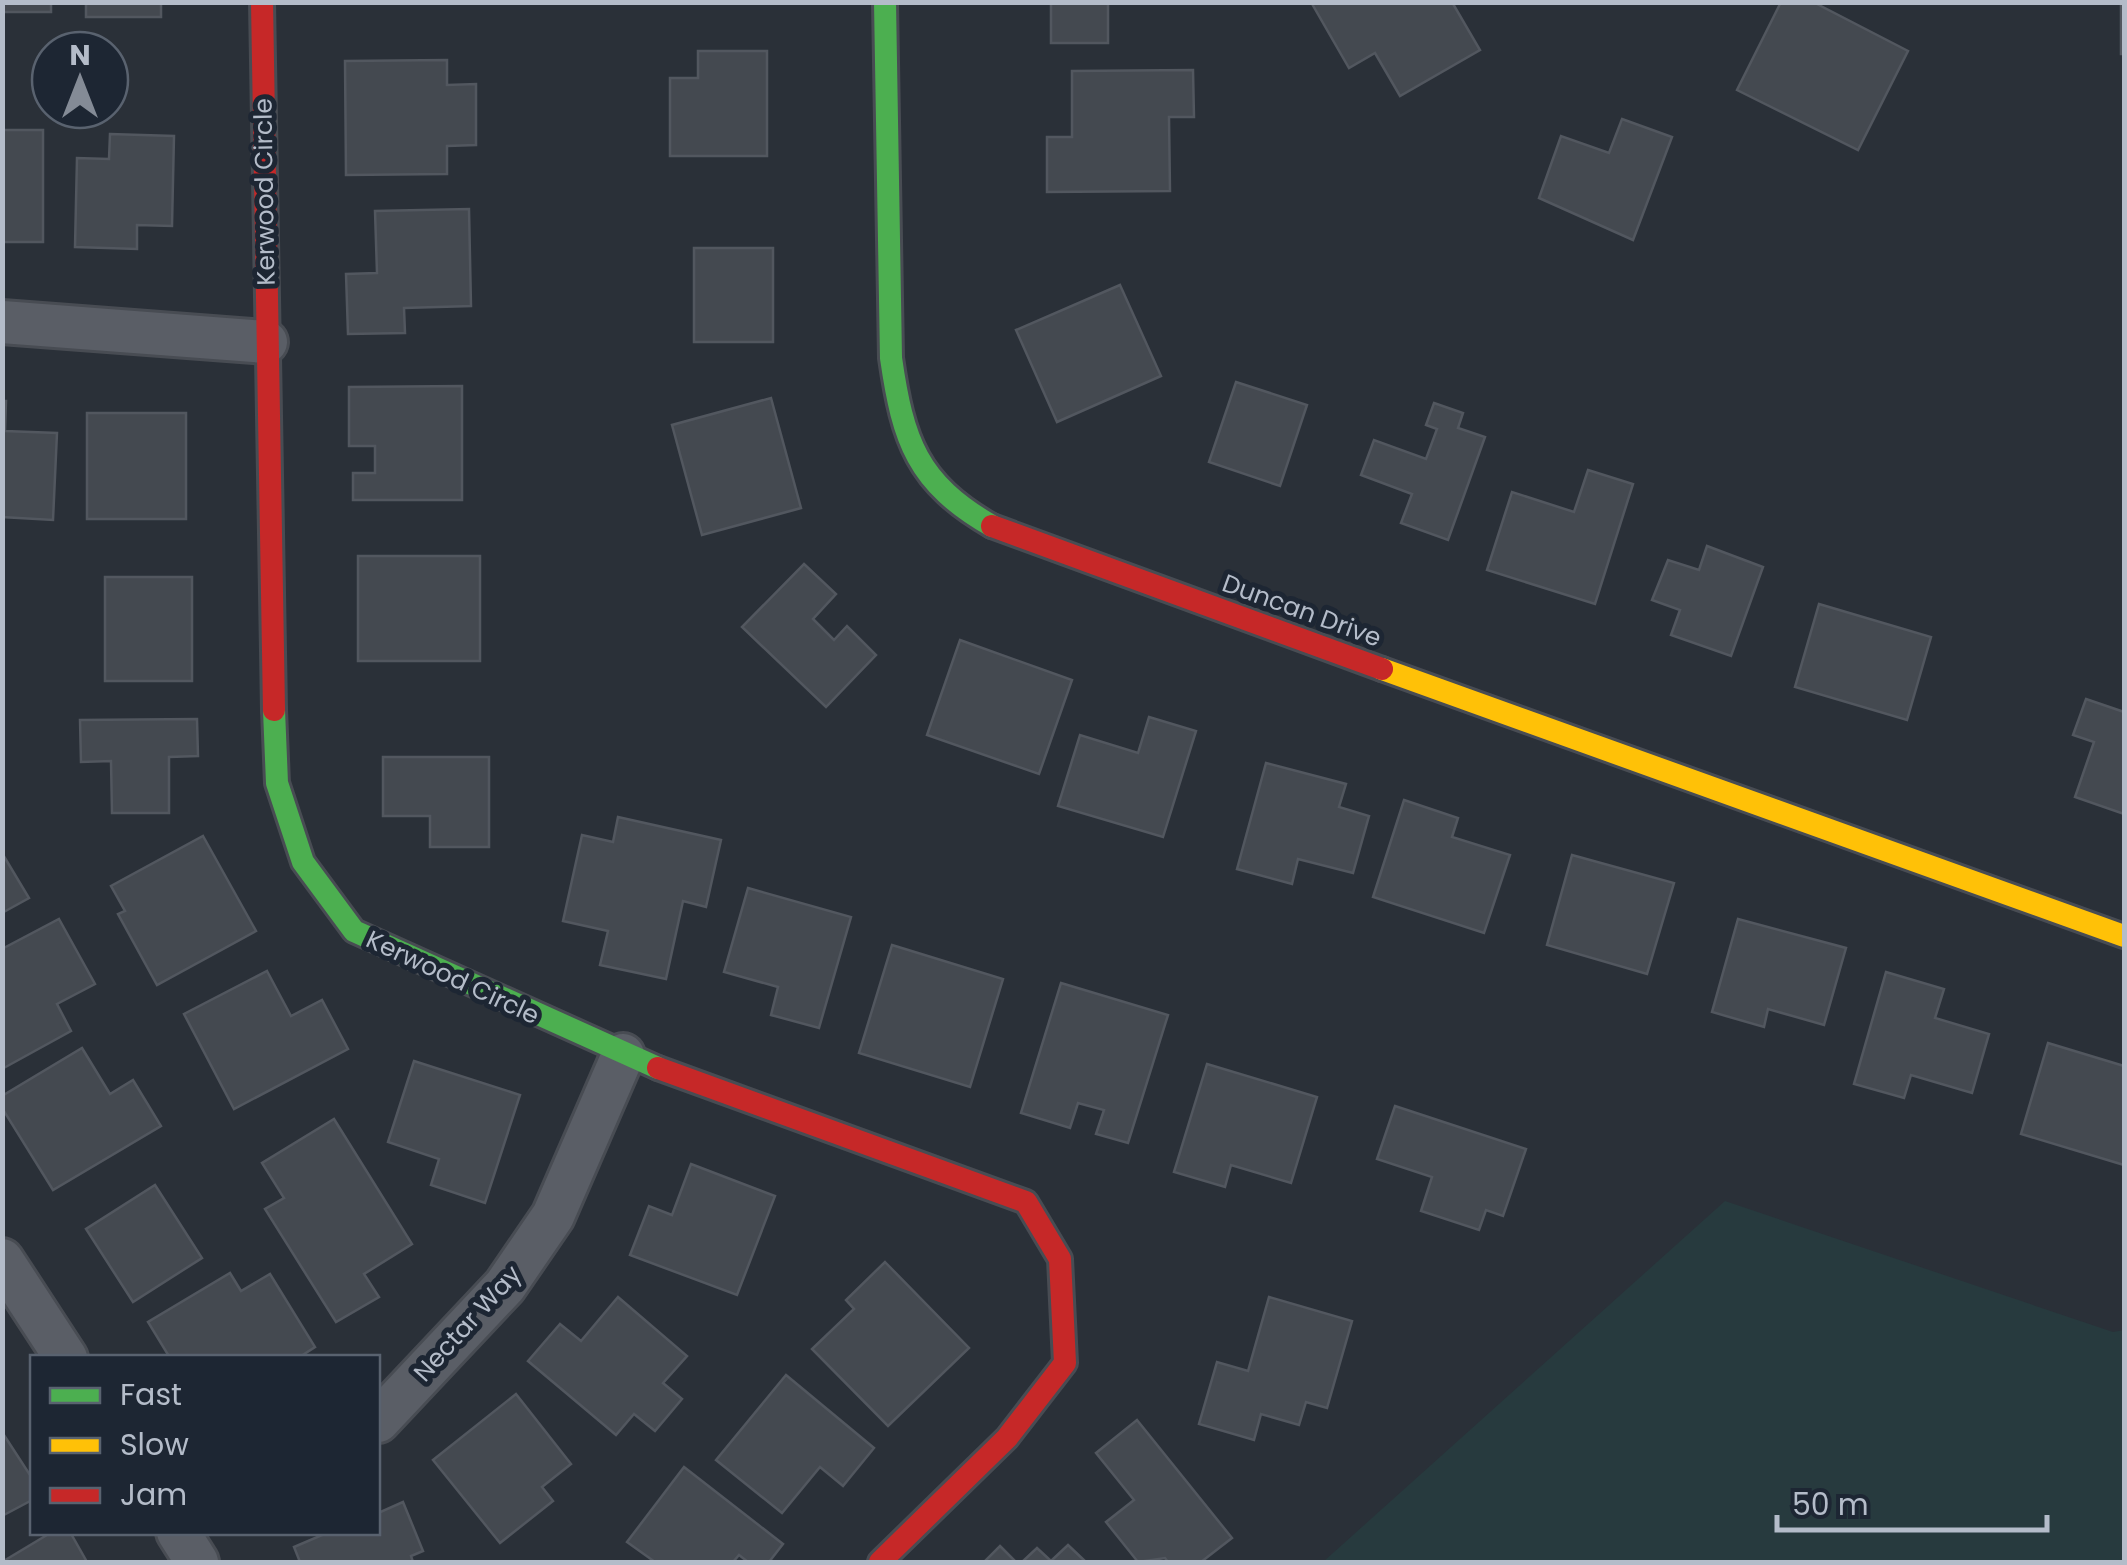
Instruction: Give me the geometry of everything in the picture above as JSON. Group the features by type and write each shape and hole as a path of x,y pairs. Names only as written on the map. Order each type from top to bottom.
{"street":[{"name":"Kerwood Circle","path":"262,2 278,783 303,862 354,931 622,1055 1026,1202 1060,1259 1064,1363 1007,1438 880,1562"},
{"name":"Duncan Drive","path":"885,2 891,358 898,408 918,464 943,495 1002,532 2124,936"},
{"path":"2,322 266,342"},
{"name":"Nectar Way","path":"380,1419 505,1286 553,1216 622,1055"},
{"path":"2,1260 64,1355"}],"green space":[{"path":"1725,1201 2113,1332 2124,1330 2124,1562 1323,1562"}],"building":[{"path":"2,2 51,2 51,12 2,12"},
{"path":"86,2 161,2 161,17 86,17"},
{"path":"1051,2 1108,2 1108,43 1051,43"},
{"path":"1311,2 1452,2 1480,50 1400,96 1375,53 1349,68"},
{"path":"1781,2 1813,2 1908,51 1858,150 1737,90"},
{"path":"2124,2 2124,54 2121,54"},
{"path":"698,51 767,51 767,156 670,156 670,78 698,78"},
{"path":"447,60 447,85 476,84 476,145 447,146 447,174 346,175 345,61"},
{"path":"1193,70 1194,117 1169,117 1170,191 1047,192 1047,137 1072,137 1072,71"},
{"path":"1622,119 1672,137 1633,240 1539,198 1561,136 1609,153"},
{"path":"2,130 43,130 43,242 2,242"},
{"path":"110,134 174,136 172,226 137,225 137,249 75,247 77,158 109,159"},
{"path":"469,209 471,306 404,308 405,333 348,334 346,274 377,273 375,211"},
{"path":"694,248 773,248 773,342 694,342"},
{"path":"1120,285 1161,376 1057,422 1016,330"},
{"path":"1236,382 1307,405 1280,486 1209,462"},
{"path":"462,386 462,500 353,500 353,473 375,473 375,446 349,446 349,387"},
{"path":"771,398 801,508 702,535 672,425"},
{"path":"2,401 6,401 5,431 57,433 53,520 2,517"},
{"path":"1434,403 1463,413 1458,428 1485,437 1448,540 1401,523 1412,494 1361,475 1374,440 1426,459 1437,429 1426,425"},
{"path":"87,413 186,413 186,519 87,519"},
{"path":"1588,470 1633,484 1595,604 1487,570 1512,492 1574,512"},
{"path":"1707,546 1763,567 1731,656 1671,635 1680,610 1652,600 1668,560 1699,570"},
{"path":"358,556 480,556 480,661 358,661"},
{"path":"804,564 836,594 813,619 834,640 847,626 876,655 826,707 742,627"},
{"path":"105,577 192,577 192,681 105,681"},
{"path":"1819,604 1931,637 1907,720 1795,687"},
{"path":"960,640 1072,680 1039,774 927,735"},
{"path":"2086,699 2124,712 2124,814 2075,797 2094,742 2073,735"},
{"path":"1149,717 1196,731 1163,837 1058,806 1080,735 1138,753"},
{"path":"197,719 198,756 169,757 169,813 112,813 111,761 81,762 80,720"},
{"path":"383,757 489,757 489,847 430,847 430,816 383,816"},
{"path":"1266,763 1346,784 1339,807 1369,816 1353,873 1298,859 1292,884 1237,869"},
{"path":"1404,800 1458,818 1452,837 1510,855 1484,933 1373,897"},
{"path":"618,817 721,840 706,907 683,901 666,979 600,965 608,931 563,921 582,835 613,842"},
{"path":"203,836 256,931 157,985 118,914 125,911 111,886"},
{"path":"2,853 29,898 2,913"},
{"path":"1572,855 1674,883 1647,974 1547,945"},
{"path":"748,888 851,917 819,1028 771,1015 778,987 724,972"},
{"path":"59,919 95,984 57,1004 71,1031 2,1069 2,949"},
{"path":"1738,919 1846,948 1824,1025 1768,1009 1764,1027 1712,1012"},
{"path":"892,945 1003,979 970,1087 859,1053"},
{"path":"267,971 291,1016 322,1000 348,1049 234,1109 184,1014"},
{"path":"1886,972 1944,989 1935,1018 1989,1034 1972,1093 1911,1075 1904,1098 1854,1084"},
{"path":"1061,983 1168,1015 1128,1143 1096,1134 1104,1110 1078,1103 1070,1128 1021,1113"},
{"path":"2048,1043 2124,1066 2124,1165 2021,1134"},
{"path":"82,1048 110,1094 133,1080 161,1126 53,1190 2,1108 2,1096"},
{"path":"414,1061 520,1095 485,1203 431,1185 439,1159 388,1142"},
{"path":"1207,1064 1317,1097 1291,1183 1231,1165 1225,1187 1174,1172"},
{"path":"1395,1106 1526,1149 1503,1216 1486,1210 1479,1230 1421,1211 1432,1177 1377,1159"},
{"path":"334,1119 412,1244 364,1274 379,1297 336,1322 265,1209 284,1198 262,1163"},
{"path":"691,1164 775,1196 737,1295 630,1255 649,1206 672,1215"},
{"path":"155,1185 202,1258 133,1302 86,1229"},
{"path":"885,1262 969,1348 888,1426 812,1349 854,1309 846,1300"},
{"path":"230,1273 241,1291 270,1274 315,1347 303,1355 168,1355 148,1322"},
{"path":"618,1297 687,1356 663,1383 682,1399 655,1431 634,1414 616,1435 528,1361 560,1324 581,1341"},
{"path":"1269,1297 1352,1321 1327,1408 1306,1402 1299,1425 1261,1414 1254,1440 1199,1424 1217,1362 1248,1371"},
{"path":"786,1375 874,1448 843,1486 820,1467 782,1513 716,1460"},
{"path":"516,1394 571,1464 542,1487 553,1501 500,1543 433,1460"},
{"path":"1137,1420 1232,1538 1201,1562 1168,1562 1165,1558 1138,1562 1106,1522 1134,1500 1096,1453"},
{"path":"2,1432 30,1475 30,1501 2,1516"},
{"path":"684,1467 783,1544 769,1562 748,1562 739,1555 733,1562 655,1562 627,1542"},
{"path":"403,1502 423,1551 411,1556 413,1562 300,1562 294,1547 322,1535 380,1535 380,1512"},
{"path":"47,1535 72,1535 87,1562 2,1562"},
{"path":"1068,1545 1086,1562 1022,1562 1037,1548 1051,1561"},
{"path":"1000,1546 1016,1562 984,1562"}],"traffic: fast":[{"path":"885,2 891,358 901,413 908,436 930,476 967,510 992,526"},
{"path":"274,710 277,783 303,862 354,931 658,1068"}],"traffic: slow":[{"path":"1382,669 2124,936"}],"traffic: jam":[{"path":"262,2 274,710"},
{"path":"992,526 1382,669"},
{"path":"658,1068 1026,1202 1060,1259 1065,1363 1007,1438 880,1562"}]}
